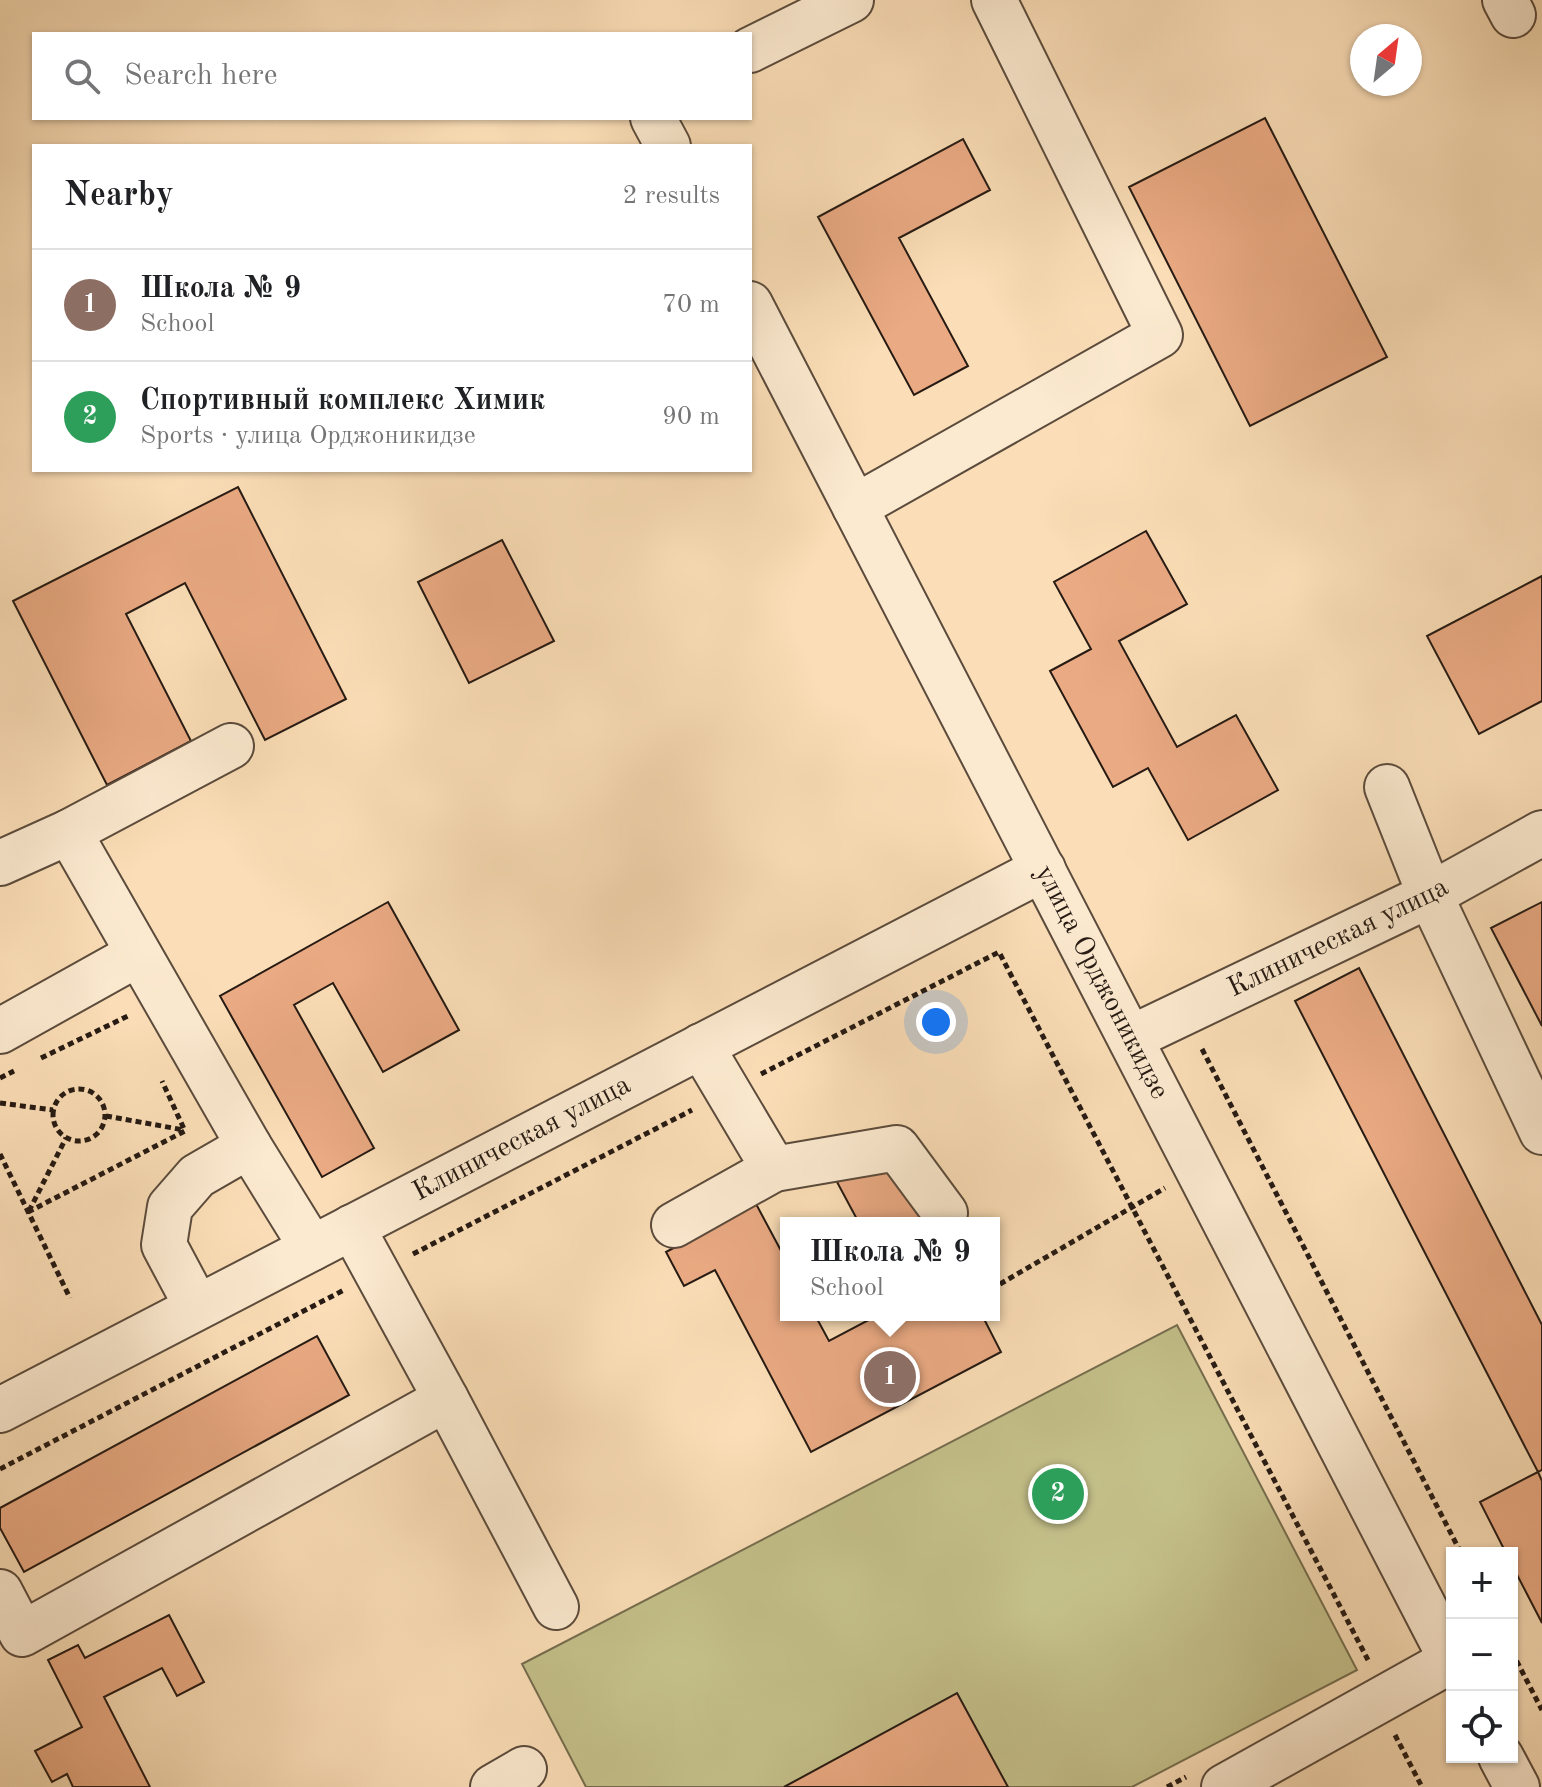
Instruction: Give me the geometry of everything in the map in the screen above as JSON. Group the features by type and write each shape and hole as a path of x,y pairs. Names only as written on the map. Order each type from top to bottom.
{"street":[{"path":"752,48 795,12 851,0"},
{"path":"855,507 1160,335 994,0"},
{"path":"654,120 667,144"},
{"name":"улица Орджоникидзе","path":"752,308 1446,1649"},
{"path":"0,863 69,832 231,746"},
{"path":"1387,787 1430,895 1542,1132"},
{"path":"69,832 249,1146 312,1248"},
{"name":"Клиническая улица","path":"1131,1038 1430,895 1542,833"},
{"name":"Клиническая улица","path":"0,1410 1043,869"},
{"path":"0,1031 138,954"},
{"path":"701,1046 774,1169"},
{"path":"197,1307 164,1245 170,1207 197,1176 249,1146"},
{"path":"674,1225 774,1169 897,1148 945,1213"},
{"path":"352,1227 556,1607"},
{"path":"0,1592 22,1634 446,1399"},
{"path":"1224,1787 1278,1774 1446,1665"},
{"path":"1504,1763 1517,1787"}],"path":[{"path":"0,1469 999,952 1368,1661"},
{"path":"1184,1013 1458,1547"},
{"path":"39,1059 130,1015"},
{"path":"0,1078 26,1065"},
{"path":"158,1073 185,1131"},
{"path":"82,1088 94,1093 103,1103 106,1116 102,1129 92,1138 79,1141 66,1138 55,1126 53,1110 58,1098 69,1090 82,1088"},
{"path":"0,1103 53,1110"},
{"path":"106,1116 185,1131"},
{"path":"28,1212 185,1131"},
{"path":"28,1212 66,1138"},
{"path":"1000,1284 1248,1140"},
{"path":"0,1154 70,1298"},
{"path":"1518,1664 1542,1710"}],"shaded area":[{"path":"1177,1325 1357,1670 1132,1787 586,1787 522,1664"}],"building":[{"path":"1265,118 1387,357 1250,426 1129,187"},
{"path":"963,139 990,190 899,238 968,366 914,395 818,217"},
{"path":"238,487 346,699 265,740 185,583 126,614 191,741 107,785 13,601"},
{"path":"1146,531 1187,604 1119,641 1177,747 1236,715 1278,790 1188,840 1148,768 1113,787 1050,671 1091,649 1054,582"},
{"path":"502,540 554,641 469,683 418,582"},
{"path":"1542,576 1542,701 1479,734 1427,636"},
{"path":"388,902 459,1030 383,1072 333,983 294,1005 374,1148 322,1177 220,996"},
{"path":"1542,902 1542,1026 1491,928"},
{"path":"1359,968 1542,1325 1542,1470 1538,1472 1295,1001"},
{"path":"896,1152 930,1217 856,1217 837,1182"},
{"path":"747,1187 780,1249 780,1321 818,1321 829,1341 867,1321 985,1321 1001,1352 811,1452 715,1270 684,1286 666,1252 700,1234"},
{"path":"317,1336 349,1395 24,1572 0,1528 0,1508"},
{"path":"1538,1472 1542,1481 1542,1623 1518,1577 1518,1547 1503,1547 1480,1502"},
{"path":"169,1615 204,1682 177,1696 162,1668 104,1697 150,1787 73,1787 67,1774 52,1782 35,1751 82,1727 48,1660 78,1645 85,1658"},
{"path":"957,1693 1008,1787 784,1787"}],"place":[{"name":"Школа № 9","path":"890,1377"},
{"name":"Спортивный комплекс Химик","path":"1058,1494"}]}
